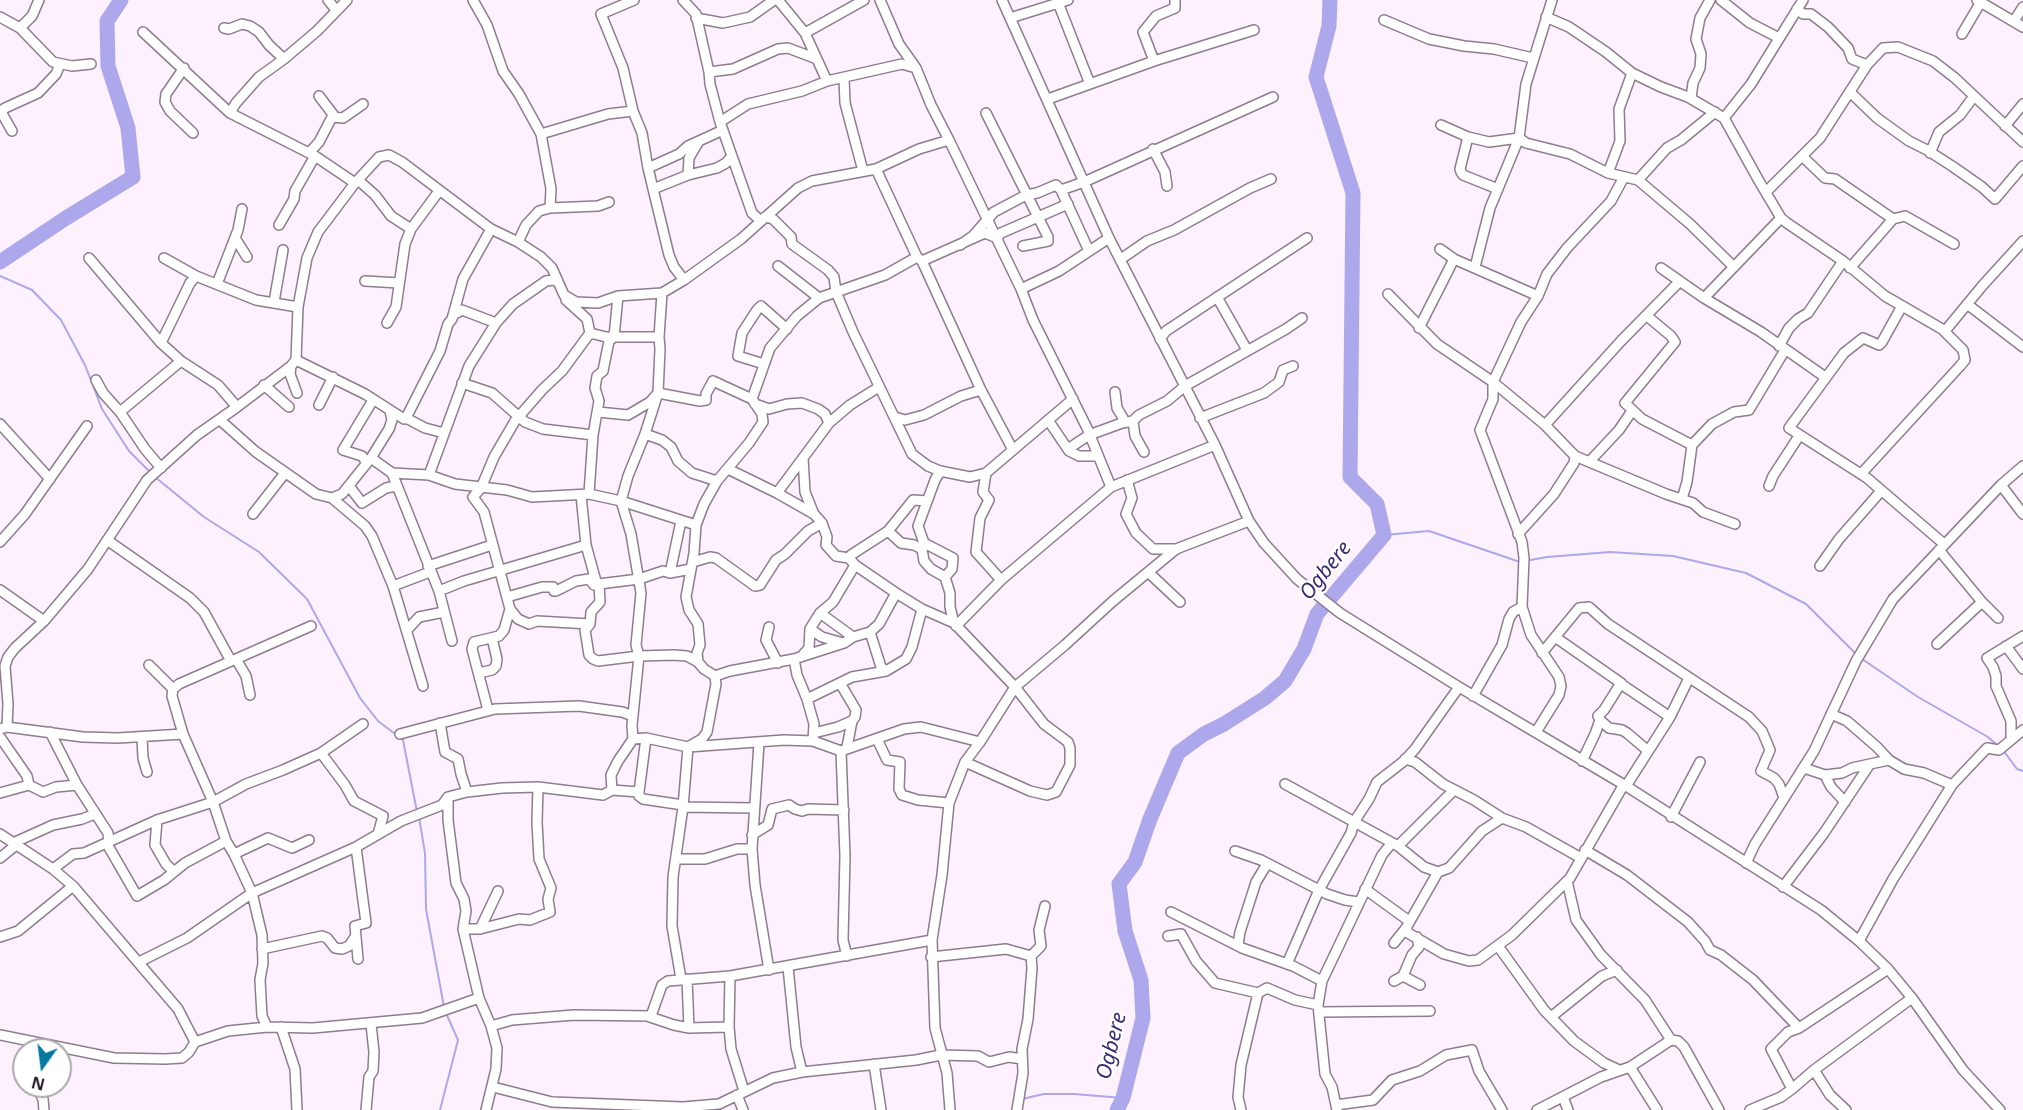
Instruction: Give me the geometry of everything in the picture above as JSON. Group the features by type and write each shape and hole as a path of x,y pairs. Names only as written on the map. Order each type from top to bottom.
{"street":[{"path":"20,28 32,16 39,0"},
{"path":"328,0 336,10"},
{"path":"230,113 259,77 317,31 347,0"},
{"path":"473,0 486,25 503,71 519,94 541,134 551,189 550,208"},
{"path":"633,0 601,14 623,68 633,111 642,133 652,189 669,255 674,267 684,280"},
{"path":"683,0 696,14 721,126 752,213 761,221"},
{"path":"696,18 723,23 750,17 776,0 805,33 827,81"},
{"path":"805,33 864,0"},
{"path":"880,0 899,44 916,68 931,105 1021,289 1033,320 1073,399 1111,487"},
{"path":"1002,0 1109,238 1215,445 1249,521 1264,543 1309,590 1340,613 1624,786 1821,910 1859,941 1888,969 1912,998 1963,1070 2000,1110"},
{"path":"1010,18 1068,0"},
{"path":"1154,61 1143,32 1156,16 1175,8 1175,0"},
{"path":"1475,267 1485,225 1520,138 1526,84 1552,0"},
{"path":"1691,98 1693,83 1700,68 1701,54 1696,39 1700,18 1710,0"},
{"path":"1721,0 1750,23 1779,38"},
{"path":"1724,118 1751,84 1803,0"},
{"path":"1962,34 1980,1 2023,27"},
{"path":"1057,2 1090,84"},
{"path":"2014,21 2023,7"},
{"path":"1797,9 1803,14 1811,14 1828,27 1848,48 1852,59 1867,65"},
{"path":"0,17 20,28 53,62 72,66 91,64"},
{"path":"1546,17 1578,33 1632,73 1691,98 1724,118 1781,218 1885,296 1946,331 1963,350 1965,360 1861,474"},
{"path":"1384,20 1430,39 1533,58"},
{"path":"225,28 229,29 242,24 250,26 259,32 284,59"},
{"path":"1048,99 1154,61 1254,30"},
{"path":"143,32 230,113 312,155 356,182 375,195 390,216 411,229"},
{"path":"1766,192 1820,138 1867,65 1883,48 1898,46 1933,61 2023,142"},
{"path":"709,72 733,69 778,49 788,48 817,59"},
{"path":"12,131 1,111 38,93 56,74 60,64"},
{"path":"648,168 679,154 721,126 748,104 802,91 827,81 844,79 902,64 916,68"},
{"path":"184,68 166,94 165,102 170,111 193,133"},
{"path":"1608,173 1620,141 1619,109 1632,73"},
{"path":"844,79 845,103 863,171"},
{"path":"1851,93 1877,118 1982,187 1995,199 2023,166"},
{"path":"319,96 335,117"},
{"path":"1930,153 1939,132 1960,115 1974,96"},
{"path":"1061,190 1084,182 1273,97"},
{"path":"279,225 294,199 295,191 332,117 343,118 363,104"},
{"path":"2005,126 2023,104"},
{"path":"541,134 608,114 633,111"},
{"path":"1638,180 1667,148 1681,140 1715,112"},
{"path":"986,113 1048,237 1048,241 1023,246"},
{"path":"1441,125 1468,137 1489,142 1520,138 1526,143 1570,154 1608,173 1638,180 1690,224 1734,267"},
{"path":"1468,137 1461,172 1463,175 1498,189"},
{"path":"761,221 798,188 812,181 876,169 919,149 949,140"},
{"path":"688,175 689,158 699,141"},
{"path":"1153,149 1165,172 1167,186"},
{"path":"297,393 290,374 294,363 298,307 307,258 318,232 356,182 379,157 389,155 402,162 491,229 518,242 541,257 552,268 566,299 587,319 590,333 562,371 515,421 494,457 481,488 473,497 484,512 510,609 518,619 529,624 537,621 590,624"},
{"path":"652,189 688,175 717,168 732,156"},
{"path":"1803,157 1825,178 1835,179 1893,219"},
{"path":"876,169 981,390 1013,450"},
{"path":"1536,732 1562,686 1531,635 1522,607 1522,542 1480,430 1493,399 1493,382 1547,274 1567,248 1611,201 1624,177"},
{"path":"1121,259 1147,241 1174,230 1270,179"},
{"path":"960,245 973,236 994,212 1026,195 1056,185 1061,190 1089,251"},
{"path":"387,323 396,306 405,244 411,229 439,192"},
{"path":"518,242 526,225 539,211 550,208 598,206 609,202"},
{"path":"996,238 1001,233 1068,204"},
{"path":"217,284 235,238 242,209"},
{"path":"1682,500 1692,445 1712,424 1734,412 1749,410 1782,348 1789,328 1808,313 1846,265 1893,219 1905,216 1911,218 1954,244"},
{"path":"564,295 576,302 598,303 618,296 662,293 741,239 765,217 773,219 791,237 792,244 834,277 836,292 912,454 928,466 970,477 986,473 1073,399"},
{"path":"1704,298 1781,218"},
{"path":"406,418 440,351 463,279 491,229"},
{"path":"753,401 764,364 776,339 797,316 819,298 885,275 985,233 996,238"},
{"path":"235,238 247,257"},
{"path":"1021,289 1059,271 1109,238"},
{"path":"1160,339 1166,331 1307,238"},
{"path":"1946,331 2023,241"},
{"path":"1440,249 1454,259 1538,296"},
{"path":"274,303 283,250"},
{"path":"88,258 161,343 182,361 218,385 237,407"},
{"path":"164,258 196,276 256,300 298,307"},
{"path":"1419,328 1454,259"},
{"path":"778,266 819,298"},
{"path":"1661,268 1704,298 1761,332 1825,377"},
{"path":"161,343 190,283 196,276"},
{"path":"365,281 399,283"},
{"path":"429,475 469,366 496,323 513,304 546,281 558,282"},
{"path":"1545,425 1621,341 1680,281"},
{"path":"612,790 611,775 633,739 639,656 636,645 641,592 631,534 621,501 627,476 645,435 658,393 662,293"},
{"path":"1388,294 1437,344 1493,382 1545,425 1575,456 1666,495 1693,503 1703,512 1735,524"},
{"path":"618,296 614,337 609,341 603,371 597,376 595,388 599,401 598,412 585,495 586,545 594,567 600,602 591,612 590,624 585,630 589,655 598,661 639,656 687,656 715,676"},
{"path":"1217,297 1247,350"},
{"path":"1967,304 2023,347"},
{"path":"764,364 738,356 742,333 761,306 787,328"},
{"path":"1902,306 1879,345 1867,339 1859,340 1845,353 1789,428 1861,474 1881,491 1942,547 1982,602 1998,618"},
{"path":"453,315 462,310 496,323"},
{"path":"1647,316 1675,342 1625,403 1649,423 1692,445"},
{"path":"1068,449 1089,435 1133,421 1139,415 1302,318"},
{"path":"590,333 614,337 659,337"},
{"path":"120,412 182,361"},
{"path":"294,363 333,377 404,419 444,433"},
{"path":"183,734 142,738 83,736 3,728 8,704 6,666 15,648 44,621 88,569 154,474 189,441 294,363"},
{"path":"1200,418 1264,393 1279,382 1283,370 1293,366"},
{"path":"319,405 333,377"},
{"path":"96,380 103,393 120,412 145,449 154,474"},
{"path":"658,393 700,401 706,400 706,394 713,381 769,409 802,403 825,414 829,423"},
{"path":"462,384 492,393 525,422 543,429 593,435"},
{"path":"264,385 289,407"},
{"path":"777,493 829,423 850,405 879,387"},
{"path":"895,417 905,420 924,415 961,396 981,390"},
{"path":"1115,392 1117,408 1123,418 1122,423"},
{"path":"598,412 628,415 650,402 658,393"},
{"path":"373,400 343,450 362,456 392,473 429,475 455,484 507,490 532,497 585,495 621,501 696,525"},
{"path":"698,662 697,653 700,645 698,624 689,610 686,597 696,525 704,504 717,481 749,443 763,422 762,414 753,401"},
{"path":"332,498 342,494 369,460 389,429 392,420 390,411"},
{"path":"1590,461 1619,430 1632,411"},
{"path":"220,420 256,452 315,494 332,498 365,526 372,536 393,586 423,686"},
{"path":"1048,420 1068,449 1079,456 1096,456"},
{"path":"1133,421 1135,436 1144,452"},
{"path":"0,424 50,479"},
{"path":"0,542 25,514 87,426"},
{"path":"645,435 662,440 671,447 678,461 692,473 717,481"},
{"path":"1769,486 1799,436"},
{"path":"955,624 1001,580 1111,487 1215,445"},
{"path":"1518,534 1554,494 1574,463 1575,456"},
{"path":"803,458 805,492 813,514"},
{"path":"1746,863 1755,844 1814,751 1858,657 1893,599 2001,485 2023,466"},
{"path":"728,469 813,514 822,523 827,537 826,545 836,556 852,562 922,609 955,624 1015,687 1044,724 1068,742 1070,765 1056,792 1047,795 1030,791 965,762"},
{"path":"940,471 918,526 924,543 953,558 952,569 945,577"},
{"path":"253,514 285,473"},
{"path":"392,473 439,591 452,641"},
{"path":"986,473 984,492 989,500 980,518 975,549 1001,580"},
{"path":"1127,480 1132,498 1126,514 1136,533 1154,549 1177,549"},
{"path":"2001,485 2023,514"},
{"path":"349,486 362,503 386,488 396,486"},
{"path":"1820,566 1839,539 1881,491"},
{"path":"814,733 807,699 796,675 798,658 809,648 810,629 820,613 833,602 852,562 851,555 888,531 913,500 927,501"},
{"path":"670,573 681,521"},
{"path":"950,1110 947,1073 935,1028 931,957 949,803 965,762 1015,687 1113,601 1177,549 1249,521"},
{"path":"507,597 542,587 553,587 556,591 576,581 595,583 639,579 663,571 670,573 710,557 716,558 755,586 760,585 776,560 808,531 822,523"},
{"path":"888,531 901,543 922,549 924,561 931,569 945,577 955,624"},
{"path":"107,540 204,612 246,676 250,695"},
{"path":"393,586 429,569 492,545"},
{"path":"439,591 464,581 586,545"},
{"path":"505,586 506,576 512,567"},
{"path":"1148,572 1180,602"},
{"path":"0,590 44,621"},
{"path":"715,676 798,658 870,632 879,624 896,593"},
{"path":"1937,644 1982,602"},
{"path":"1473,696 1502,645 1513,612 1522,607"},
{"path":"1542,653 1578,608 1589,607 1608,624 1745,714 1762,731 1770,750 1761,771 1774,778 1784,798"},
{"path":"488,710 471,649 474,642 499,636 504,630 510,609"},
{"path":"807,699 852,677 886,671 906,659 912,647 922,609"},
{"path":"407,630 419,617 444,612"},
{"path":"820,613 848,640"},
{"path":"267,1027 262,1016 260,980 263,963 262,935 252,893 226,841 213,801 183,734 172,696 173,689 179,684 311,626"},
{"path":"769,627 766,640 778,663"},
{"path":"810,629 822,637 848,640"},
{"path":"870,632 881,667 886,671"},
{"path":"2005,745 2011,721 1996,686 1993,666 1987,658 2023,636"},
{"path":"1555,637 1670,717"},
{"path":"479,673 492,670 496,666 497,659 492,638"},
{"path":"2006,646 2023,669"},
{"path":"149,665 173,689"},
{"path":"688,747 702,739 707,732 716,684 715,676"},
{"path":"1365,889 1407,924 1408,933 1444,954 1469,961 1479,960 1554,897 1568,881 1624,786 1670,717 1689,678"},
{"path":"840,682 856,710 844,749 843,940 847,956"},
{"path":"1582,761 1600,720 1598,716 1621,684"},
{"path":"1287,964 1319,890 1351,833 1354,822 1370,799 1377,782 1408,756 1459,687"},
{"path":"400,734 488,710 579,705 633,716"},
{"path":"1831,714 1847,721 1877,747 1888,760 1905,769 1924,773 1952,785"},
{"path":"1600,720 1609,728 1627,733 1647,750"},
{"path":"633,739 646,738 688,747 759,743 814,733 852,721"},
{"path":"440,723 445,752 458,759 467,792"},
{"path":"53,869 73,854 84,853 157,820 213,801 246,784 283,771 321,753 363,724"},
{"path":"814,733 844,749 904,729 921,727 980,742"},
{"path":"1859,941 1893,879 1952,785 1987,748 2005,745 2023,730"},
{"path":"50,732 77,785 108,833 108,843 136,896 147,892 185,863 226,841"},
{"path":"0,736 27,776 29,785"},
{"path":"142,738 143,758 147,772"},
{"path":"646,738 639,792 639,796 643,799 683,806 753,808"},
{"path":"877,739 887,760 900,762 899,789 902,795 918,800 949,803"},
{"path":"759,743 752,849 755,885 769,970"},
{"path":"688,747 676,859 672,926 684,979 689,1028"},
{"path":"321,753 345,784 354,801 383,816 378,834"},
{"path":"1408,756 1443,784 1502,818 1627,875 1688,922 1710,950 1721,955 1753,980 1799,1028"},
{"path":"1804,768 1826,775 1842,773 1852,768 1888,760"},
{"path":"1671,817 1700,762"},
{"path":"1783,887 1870,764"},
{"path":"1826,775 1832,787 1845,802"},
{"path":"1285,784 1394,845 1424,867 1438,873"},
{"path":"0,794 29,785 43,792 56,787 77,785"},
{"path":"463,929 480,929 519,920 530,920 550,912 548,899 551,888 539,859 538,787"},
{"path":"139,962 187,938 252,893 356,848 378,834 442,805 448,797 467,792 538,787 603,795 612,790 639,792"},
{"path":"1455,790 1382,855 1358,902 1322,981 1319,1008 1325,1074 1332,1086 1337,1108 1373,1100 1392,1080 1420,1071 1446,1055 1472,1050 1479,1071 1502,1110"},
{"path":"448,797 448,820 456,883 464,899 466,911 463,929 479,998 491,1026 496,1048 493,1087 486,1110"},
{"path":"752,835 768,825 772,808 789,805 802,811 808,809 844,810"},
{"path":"0,858 14,844 52,825 95,814"},
{"path":"1394,944 1438,873 1449,868 1482,831 1502,818"},
{"path":"157,820 155,845 166,864 174,872"},
{"path":"0,834 53,869 73,886 178,1009 195,1042"},
{"path":"234,854 268,838 292,848 309,840"},
{"path":"356,848 366,923 355,926 358,959"},
{"path":"676,859 705,859 737,849 752,849"},
{"path":"1235,851 1261,860 1319,890 1345,900 1358,902"},
{"path":"1238,945 1239,932 1256,882 1267,864"},
{"path":"1568,881 1576,920 1601,955 1645,1000 1671,1040"},
{"path":"0,937 18,931 73,886"},
{"path":"480,929 498,891"},
{"path":"1017,1110 1028,1019 1031,956 1041,946 1040,930 1045,906"},
{"path":"1171,912 1238,945 1287,964 1322,981"},
{"path":"1168,936 1181,934 1196,962 1215,983 1258,993 1267,988 1319,1008 1430,1011"},
{"path":"262,949 304,938 322,936 327,938 335,948 342,949 350,946 355,938"},
{"path":"1394,981 1403,976 1412,955 1419,947 1417,937"},
{"path":"491,1026 512,1020 545,1017 651,1016 662,985 668,981 769,970 932,940"},
{"path":"1498,946 1551,1017 1574,1041 1604,1063 1619,1070"},
{"path":"931,957 1006,949 1031,956"},
{"path":"788,967 796,1047 802,1072"},
{"path":"1792,1089 1771,1049 1788,1032 1799,1028 1888,969"},
{"path":"1551,1017 1602,976 1617,970"},
{"path":"730,976 729,1027 743,1110"},
{"path":"1403,976 1420,985"},
{"path":"1240,1110 1238,1097 1241,1065 1258,993"},
{"path":"72,1052 114,1058 182,1058 195,1042 228,1031 267,1027 313,1028 422,1018 479,998"},
{"path":"1750,1110 1781,1097 1912,998"},
{"path":"645,1015 689,1028 729,1027"},
{"path":"366,1110 369,1077 373,1071 372,1024"},
{"path":"281,1027 295,1069 297,1110"},
{"path":"1537,1110 1630,1066 1671,1040 1678,1041 1684,1047 1719,1110"},
{"path":"493,1087 576,1107 676,1108 719,1104 773,1078 802,1072 916,1060 941,1055 978,1056 989,1062 1008,1057 1022,1059"},
{"path":"874,1064 881,1110"},
{"path":"1630,1066 1657,1110"},
{"path":"1814,1070 1830,1095 1846,1110"},
{"path":"1563,1097 1568,1110"}],"waterway":[{"path":"0,262 133,177 128,128 108,66 107,21 121,0"},
{"name":"Ogbere","path":"1117,1110 1123,1098 1143,1018 1141,980 1125,931 1119,884 1135,862 1150,819 1178,753 1204,734 1265,698 1285,681 1304,649 1317,614 1384,535 1377,504 1350,477 1353,193 1316,77 1329,26 1330,0"},
{"path":"0,276 32,290 61,320 85,365 102,409 129,451 151,473"},
{"path":"155,477 204,517 259,552 307,599 360,698 378,721 403,740 417,812"},
{"path":"1384,535 1429,531 1520,562"},
{"path":"1525,561 1610,552 1673,556 1746,573 1806,604 1857,655"},
{"path":"1862,659 1918,697 1988,737 1998,746"},
{"path":"2003,750 2017,769 2023,771"},
{"path":"419,817 425,853 426,909 444,1007"},
{"path":"440,1110 458,1040 446,1013"},
{"path":"1022,1099 1044,1094 1123,1098"}]}
